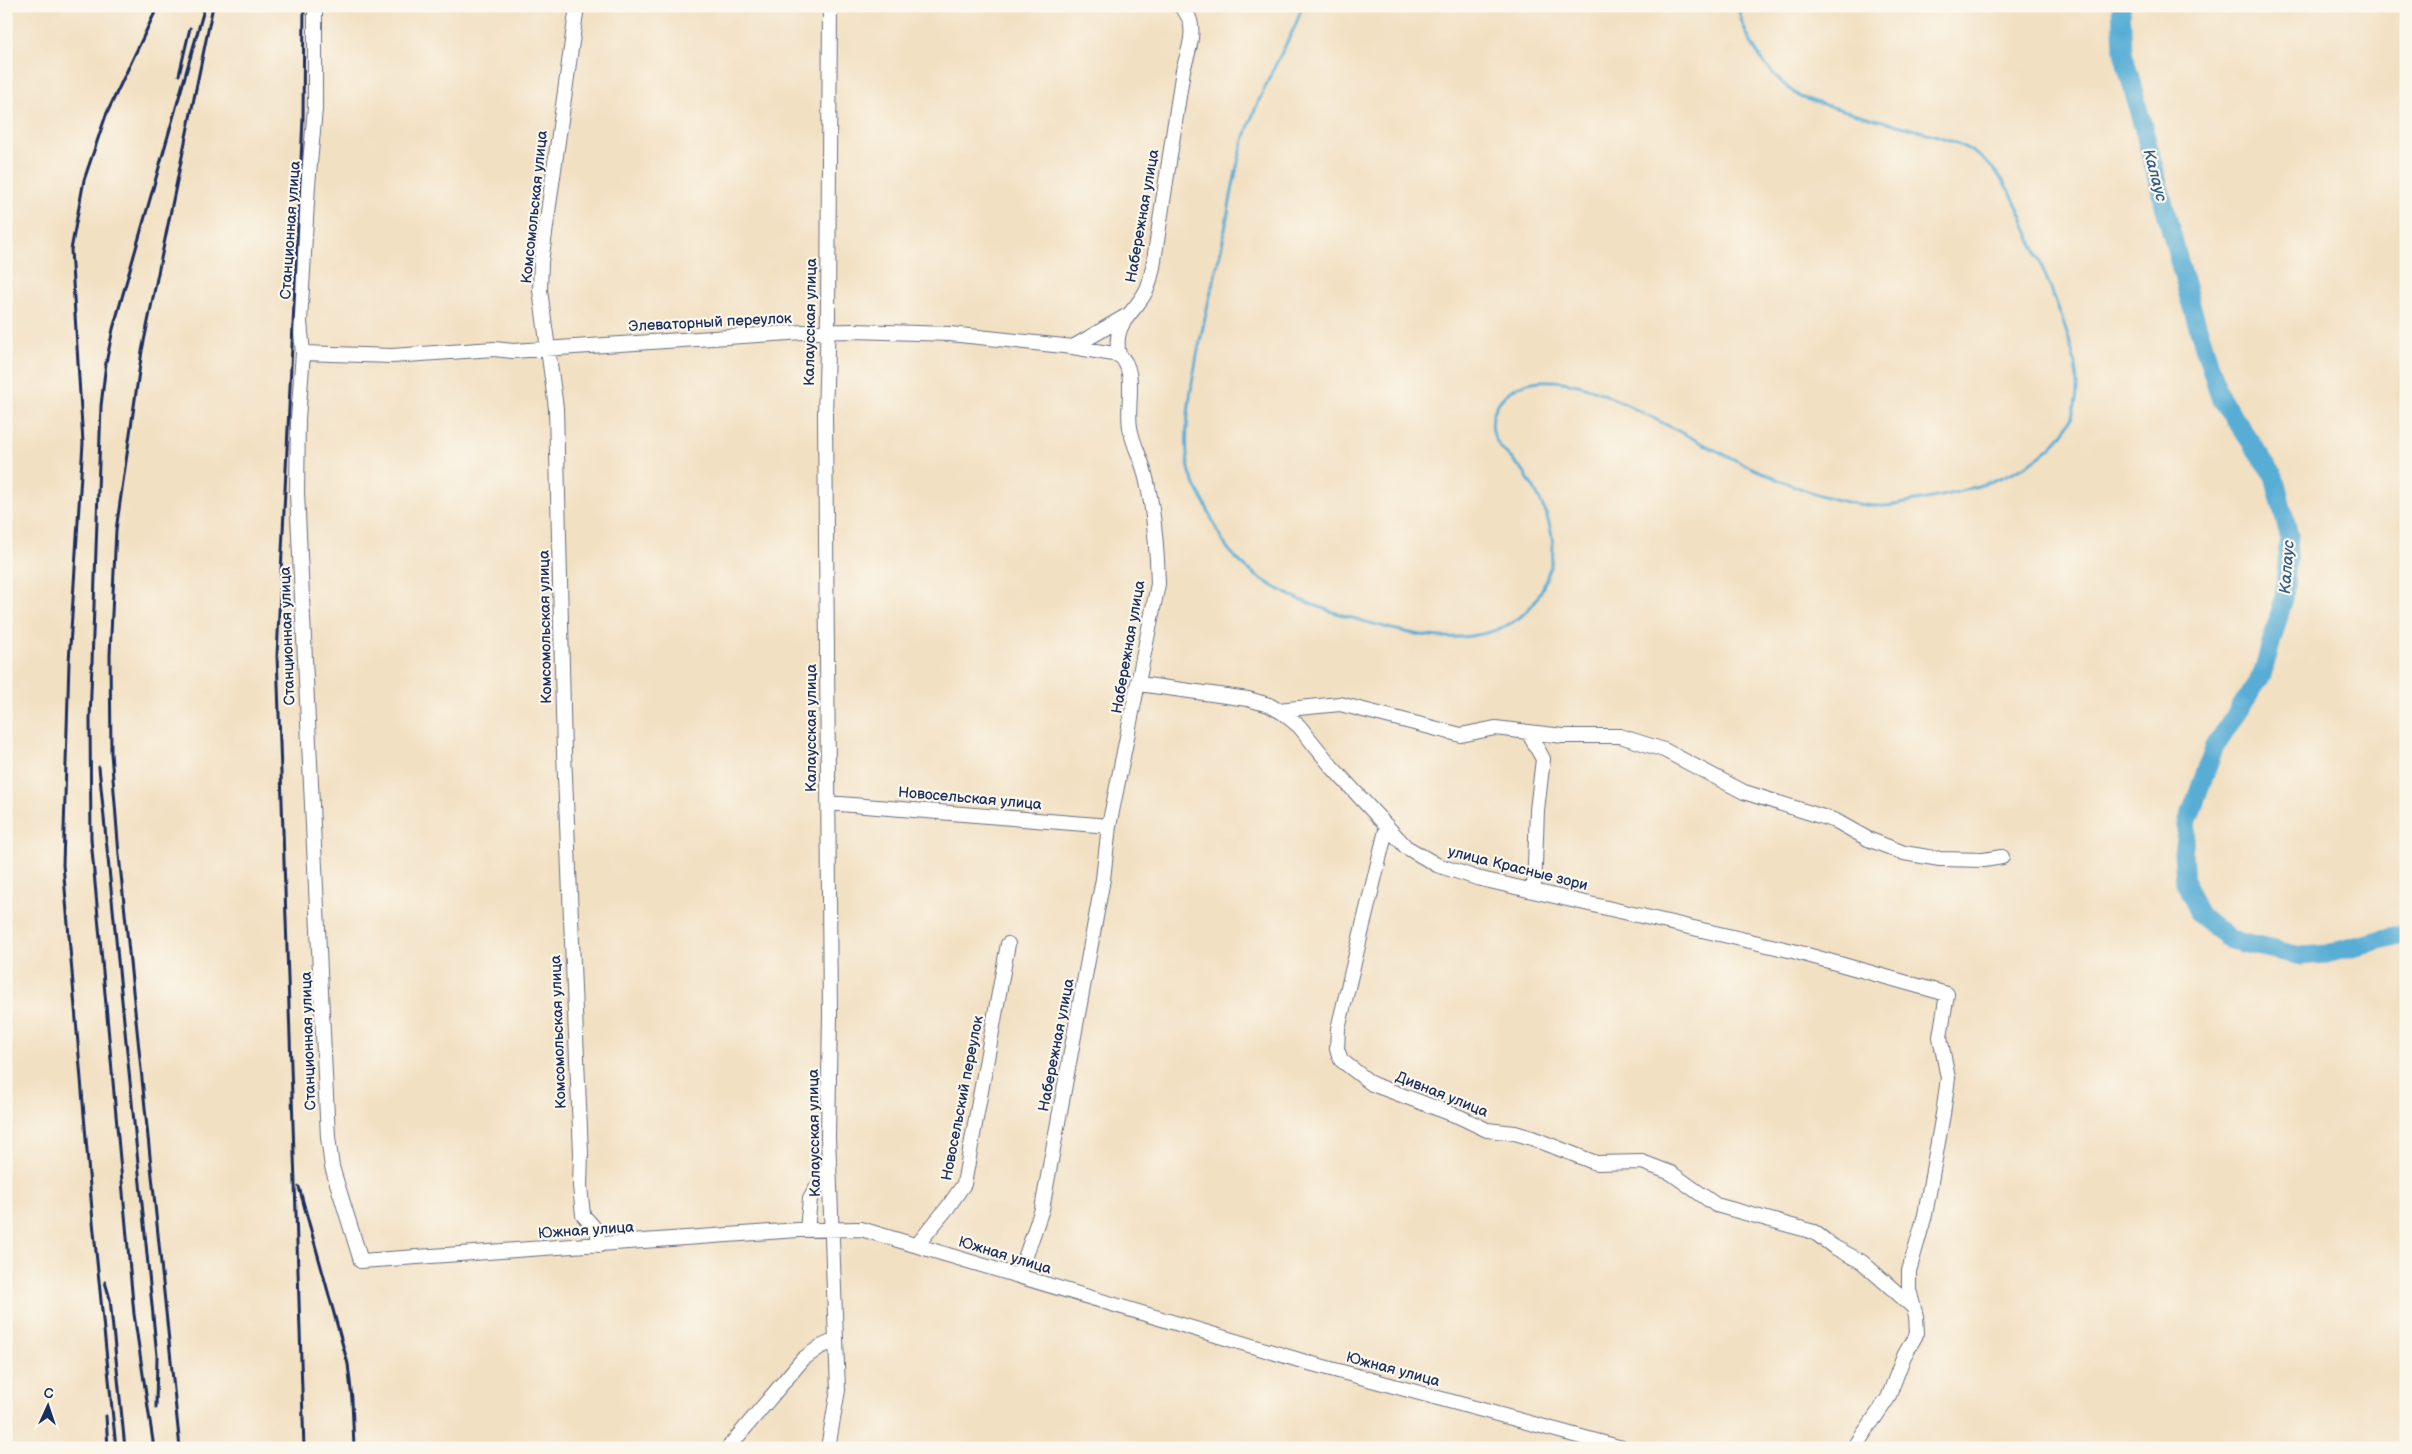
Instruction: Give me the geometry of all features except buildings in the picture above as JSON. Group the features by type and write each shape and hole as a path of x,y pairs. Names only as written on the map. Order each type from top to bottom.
{"street":[{"name":"Станционная улица","path":"315,6 315,109 308,185 300,322 303,353 298,419 297,493 328,1128 332,1167 361,1261"},
{"name":"Комсомольская улица","path":"577,6 541,262 540,290 556,408 564,753 582,1153 580,1186 583,1215 597,1231 600,1245"},
{"name":"Калаусская улица","path":"828,1448 838,1390 830,1164 825,415 830,6"},
{"name":"Набережная улица","path":"1019,1276 1042,1209 1102,888 1109,826 1139,684 1147,630 1158,584 1157,547 1144,472 1130,428 1129,370 1127,361 1119,355 1117,334 1145,292 1150,279 1182,70 1191,43 1190,21 1187,13 1180,6"},
{"path":"1073,347 1128,315"},
{"name":"Элеваторный переулок","path":"303,353 392,356 827,331 950,334 1073,347 1119,355"},
{"name":"улица Красные зори","path":"1139,684 1248,699 1278,710 1299,726 1332,767 1406,847 1427,861 1448,870 1793,951 1947,994 1940,1037 1948,1078 1933,1179 1909,1271 1909,1290 1912,1306"},
{"path":"1278,710 1340,704 1461,735 1495,728 1563,736 1620,736 1633,738 1664,750 1728,786 1836,821 1868,839 1904,853 1940,859 1984,860 2002,857"},
{"path":"1528,732 1543,760 1537,810 1534,891"},
{"name":"Новосельская улица","path":"828,803 1109,826"},
{"name":"Дивная улица","path":"1387,826 1338,1029 1337,1049 1346,1065 1372,1084 1460,1117 1487,1130 1515,1133 1532,1138 1596,1163 1642,1162 1671,1173 1716,1205 1814,1232 1834,1248 1862,1262 1912,1306"},
{"path":"1380,859 1393,850 1406,847"},
{"name":"Новосельский переулок","path":"916,1245 948,1207 964,1184 1008,944"},
{"path":"807,1230 810,1199 830,1164"},
{"name":"Южная улица","path":"361,1261 833,1228 861,1229 1309,1363 1622,1448"},
{"path":"1854,1448 1888,1398 1904,1356 1917,1333 1916,1316 1912,1306"},
{"path":"728,1448 803,1359 820,1347 836,1340"}],"waterway":[{"path":"1302,6 1296,24 1254,112 1236,169 1222,245 1202,329 1190,396 1187,454 1191,476 1226,546 1237,559 1263,580 1277,589 1308,603 1339,614 1404,632 1438,637 1484,634 1518,619 1526,612 1541,592 1550,567 1553,551 1552,537 1544,509 1525,474 1498,444 1493,431 1494,411 1505,396 1521,386 1540,381 1554,381 1594,390 1793,486 1825,497 1855,504 1883,506 1939,497 1989,483 2036,459 2055,443 2069,424 2076,401 2077,385 2072,349 2060,312 2023,219 2001,178 1980,157 1961,145 1800,97 1789,89 1760,58 1746,33 1738,6"},
{"name":"Калаус","path":"2121,6 2123,52 2189,298 2220,397 2274,476 2289,535 2284,598 2262,675 2215,746 2187,824 2183,853 2185,882 2199,914 2230,940 2301,956 2326,954 2406,933"}],"railway":[{"path":"116,1448 93,1222 63,865 69,662 83,443 71,250 84,180 106,115 158,6"},
{"path":"154,1448 134,1314 91,839 90,720 101,406 106,363 113,329 205,6"},
{"path":"180,1448 119,855 111,753 110,655 116,530 142,351 213,6"},
{"path":"304,6 303,119 277,655 304,1448"},
{"path":"179,75 190,28"},
{"path":"99,767 157,1356 156,1408"},
{"path":"299,1187 348,1364 354,1448"},
{"path":"105,1282 110,1299 125,1448"},
{"path":"106,1416 108,1448"}]}
